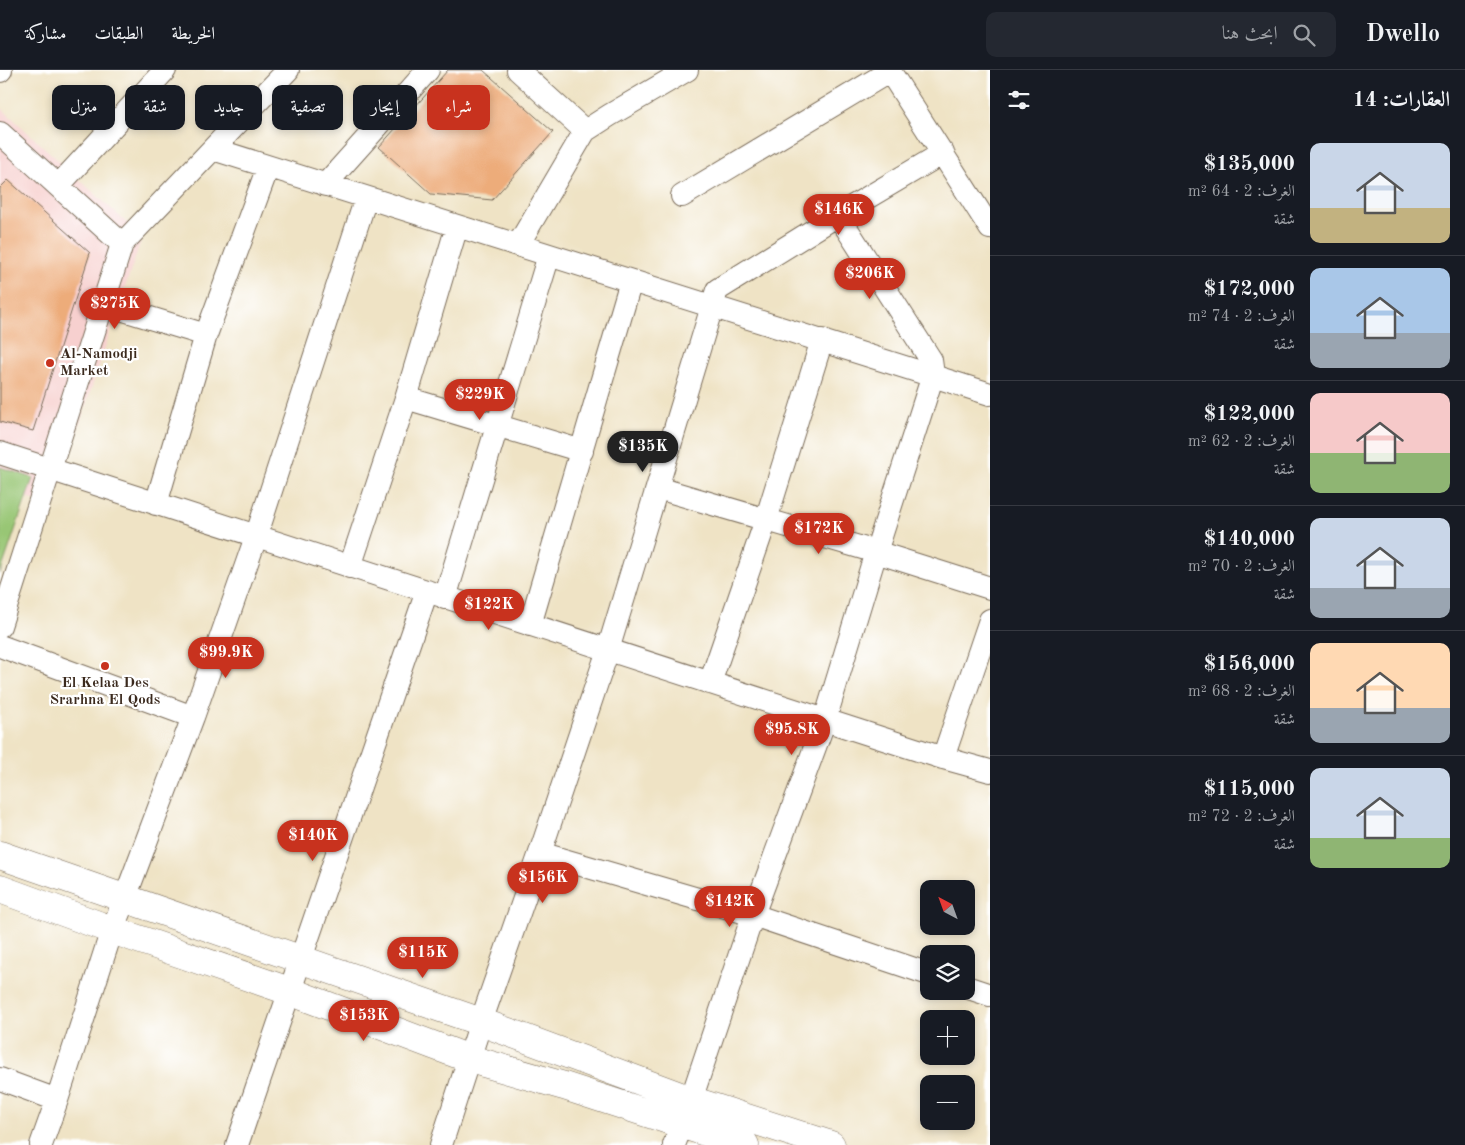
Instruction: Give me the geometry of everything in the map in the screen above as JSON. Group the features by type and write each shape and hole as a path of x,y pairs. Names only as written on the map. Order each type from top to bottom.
{"street":[{"path":"58,186 165,70"},
{"path":"0,626 122,244 288,70"},
{"path":"326,184 428,70"},
{"path":"518,70 585,131"},
{"path":"518,245 585,131 687,70"},
{"path":"682,196 889,70 990,228"},
{"path":"0,132 122,244"},
{"path":"213,149 933,376 984,386"},
{"path":"441,1145 608,650 717,290 943,153"},
{"path":"156,504 206,335 268,167"},
{"path":"41,1145 112,930 193,717 256,537 366,198"},
{"path":"682,1123 753,915 825,720 876,552 933,376 932,360 838,215"},
{"path":"350,567 406,398 457,226"},
{"path":"237,1145 300,959 498,426 549,255"},
{"path":"530,625 631,281"},
{"path":"104,304 206,335"},
{"path":"710,683 766,520 822,340"},
{"path":"406,398 582,451"},
{"path":"0,453 990,772"},
{"path":"658,488 876,552 990,588"},
{"path":"944,758 990,620"},
{"path":"0,646 193,717"},
{"path":"540,854 753,915 920,971"},
{"path":"0,855 481,1022 682,1123 831,1145"},
{"path":"0,889 289,991 470,1059 564,1086 746,1145"},
{"path":"975,989 990,994"},
{"path":"0,1079 57,1100"}],"shaded area":[{"name":"Al-Namodji Market","path":"0,107 142,237 52,506 0,489"}],"green space":[{"path":"0,467 33,478 0,574"}],"building":[{"path":"448,70 483,70 553,132 492,200 431,194 379,147 394,130 417,130 417,105 427,93 427,130 490,130 490,85 435,85"},
{"path":"8,180 90,253 33,431 0,422 0,188"}],"place":[{"name":"Al-Namodji Market","path":"50,363"},
{"name":"El Kelaa Des Srarhna El Qods","path":"105,666"}]}
